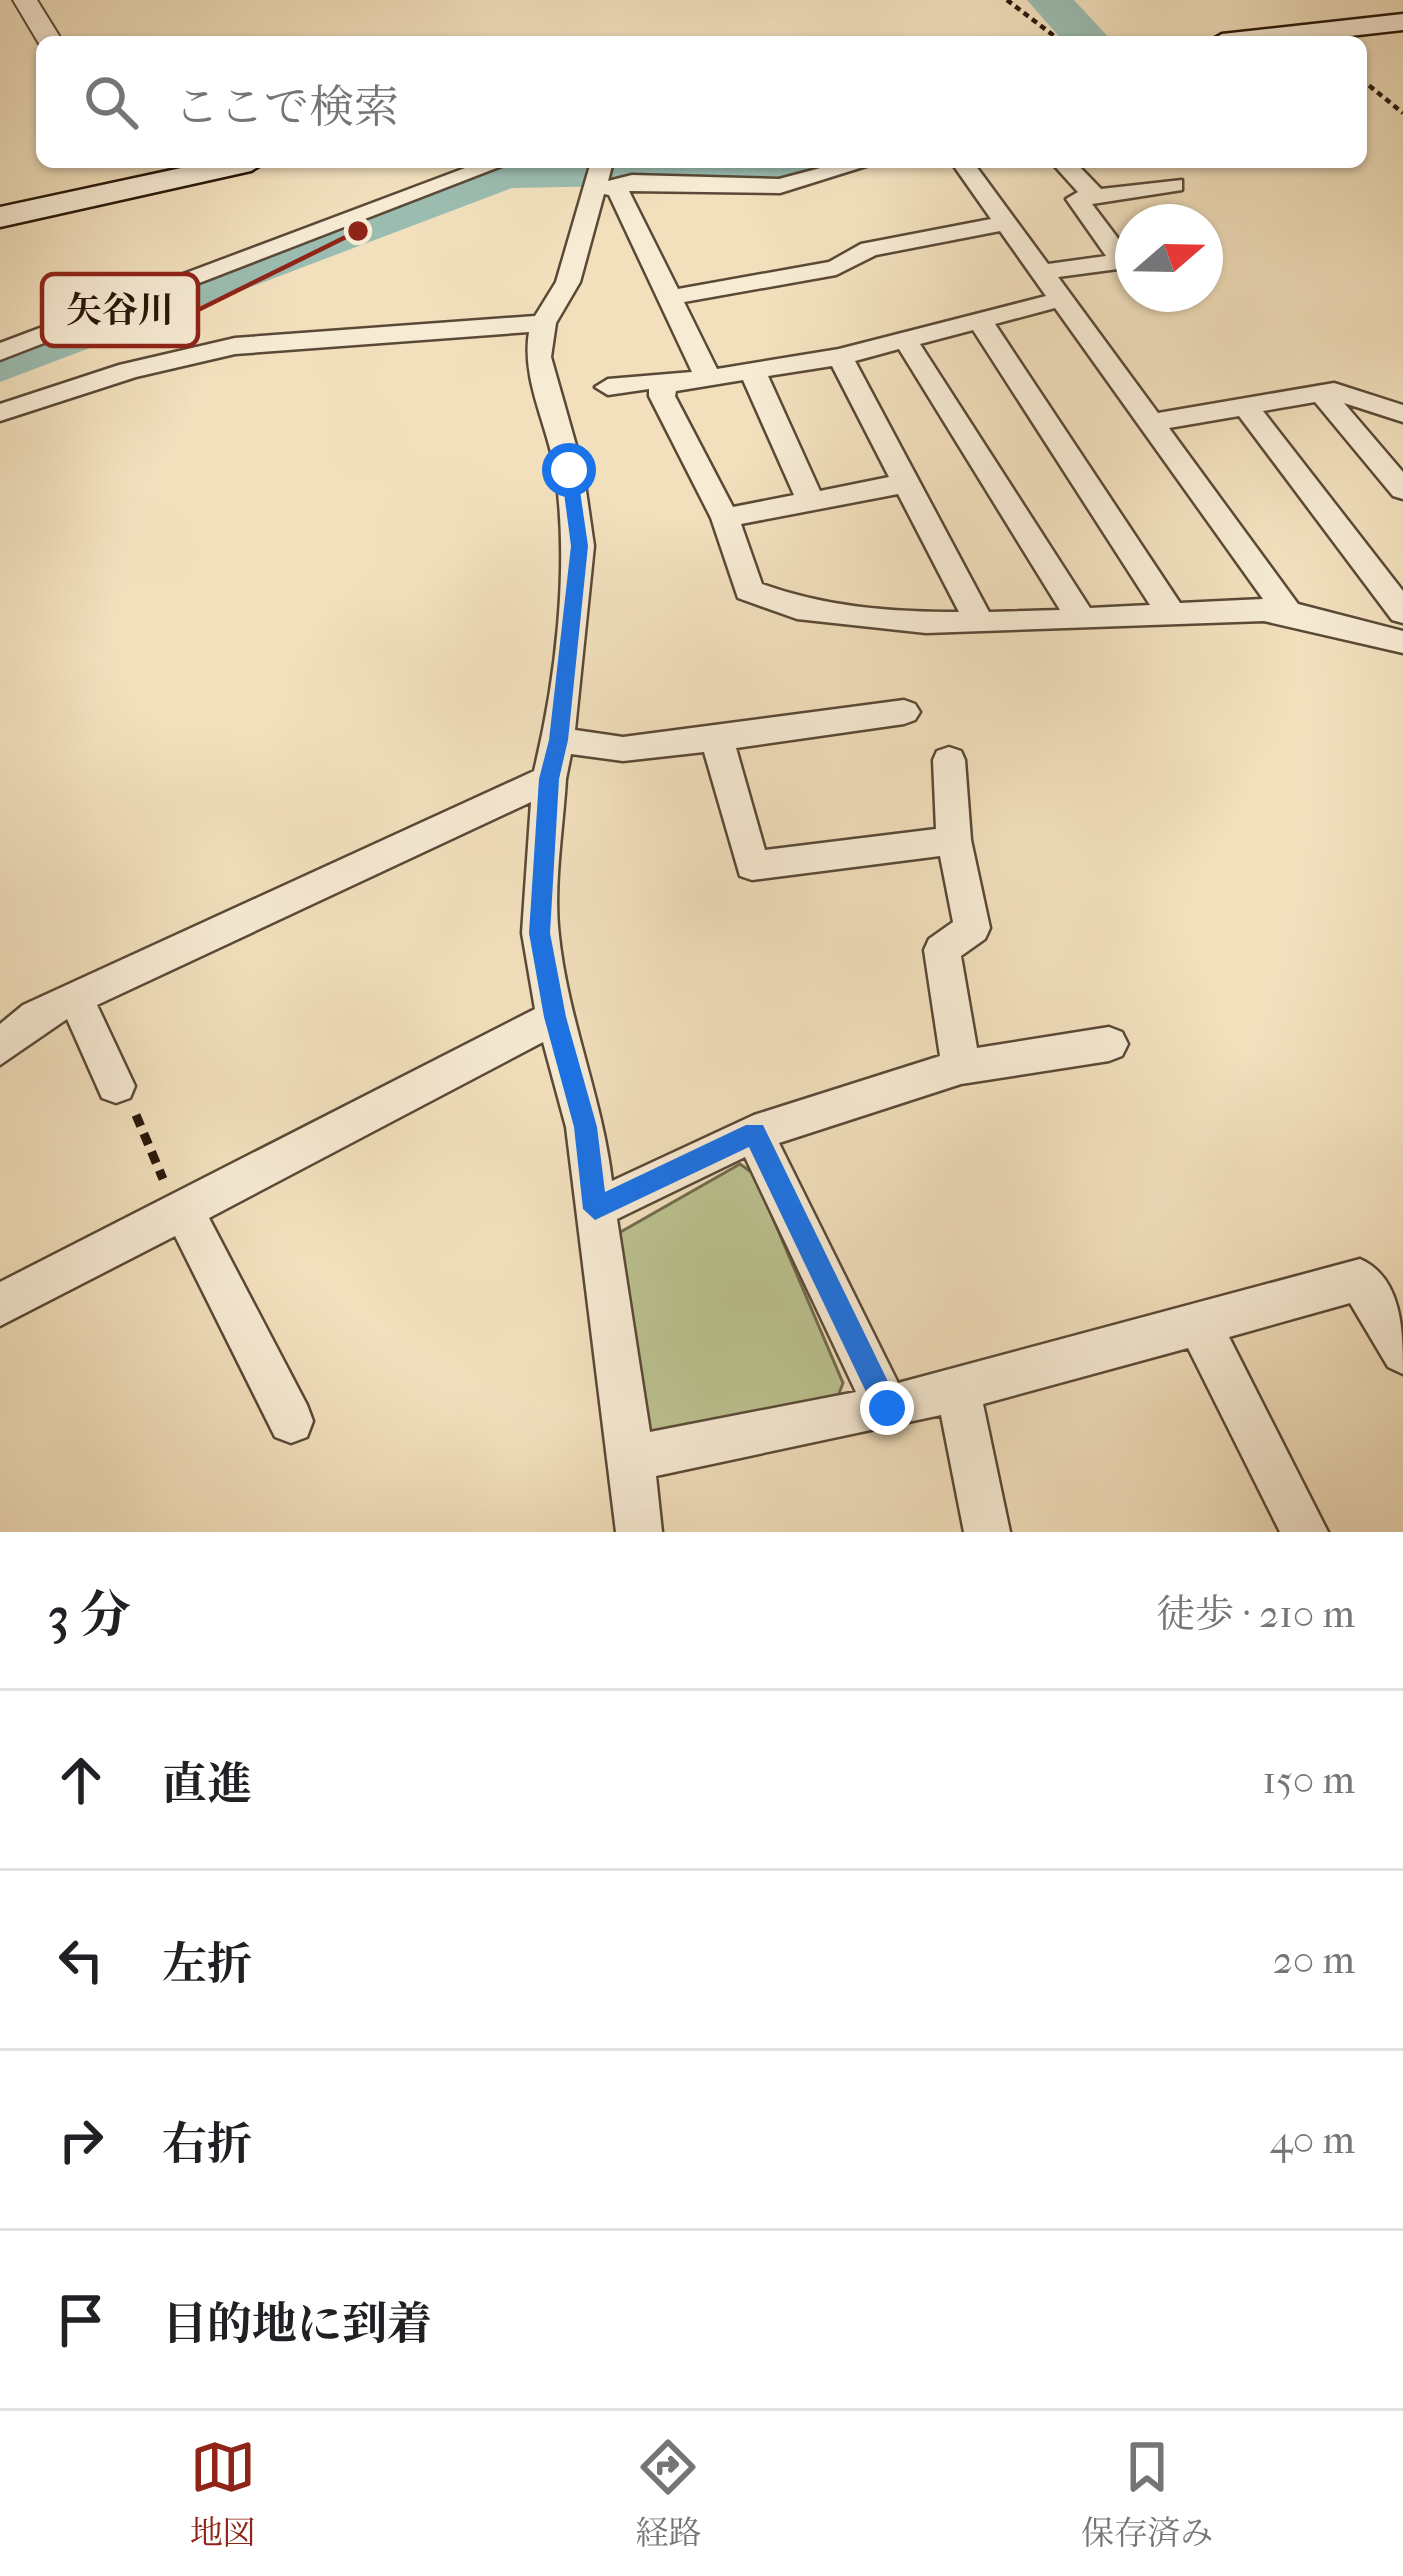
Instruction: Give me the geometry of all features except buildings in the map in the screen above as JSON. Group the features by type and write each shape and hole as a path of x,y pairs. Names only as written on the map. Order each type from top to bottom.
{"main road":[{"path":"1276,36 1403,22"},
{"path":"0,217 224,168"}],"street":[{"path":"25,0 46,36"},
{"path":"0,352 485,168"},
{"path":"602,178 780,186 846,168"},
{"path":"966,168 1288,612"},
{"path":"1069,168 1095,196"},
{"path":"602,178 672,297 693,380"},
{"path":"602,178 568,282 543,323 538,357 569,470 579,546 539,933 555,1017 586,1127 639,1532"},
{"path":"1115,245 1077,199 1174,184"},
{"path":"672,297 836,268 868,249 1006,223"},
{"path":"1042,272 1115,263"},
{"path":"1062,299 840,357 663,385 662,396 725,518 749,591 805,611 895,619 1288,612 1403,642"},
{"path":"981,322 1170,612"},
{"path":"0,413 128,370 235,346 543,323"},
{"path":"906,341 1079,616"},
{"path":"840,357 979,621"},
{"path":"752,370 812,502"},
{"path":"608,387 693,380"},
{"path":"1154,422 1334,391 1403,414"},
{"path":"1322,394 1403,490"},
{"path":"1246,406 1403,612"},
{"path":"725,518 908,483"},
{"path":"0,1048 36,1016 554,759 904,712"},
{"path":"717,738 752,866 954,840"},
{"path":"949,760 954,840 972,928 942,950 961,1066"},
{"path":"76,999 116,1086"},
{"path":"0,1305 555,1017"},
{"path":"595,1209 754,1133 961,1066 1109,1044"},
{"path":"754,1133 887,1408"},
{"path":"181,1212 291,1421"},
{"path":"632,1458 887,1408 1360,1280 1403,1352"},
{"path":"1199,1324 1305,1532"},
{"path":"958,1389 987,1532"}],"path":[{"path":"1006,0 1054,36"},
{"path":"1367,84 1403,113"},
{"path":"116,1086 123,1085 181,1212"}],"green space":[{"path":"740,1164 754,1174 843,1383 838,1396 652,1434 637,1423 617,1234"}],"waterway":[{"path":"1049,0 1084,36"},
{"path":"0,364 504,173 742,168"}],"place":[{"name":"矢谷川","path":"358,231"}],"route":[{"path":"569,470 579,546 558,740 549,779 539,933 555,1017 586,1127 595,1209 754,1133 887,1408"}]}
